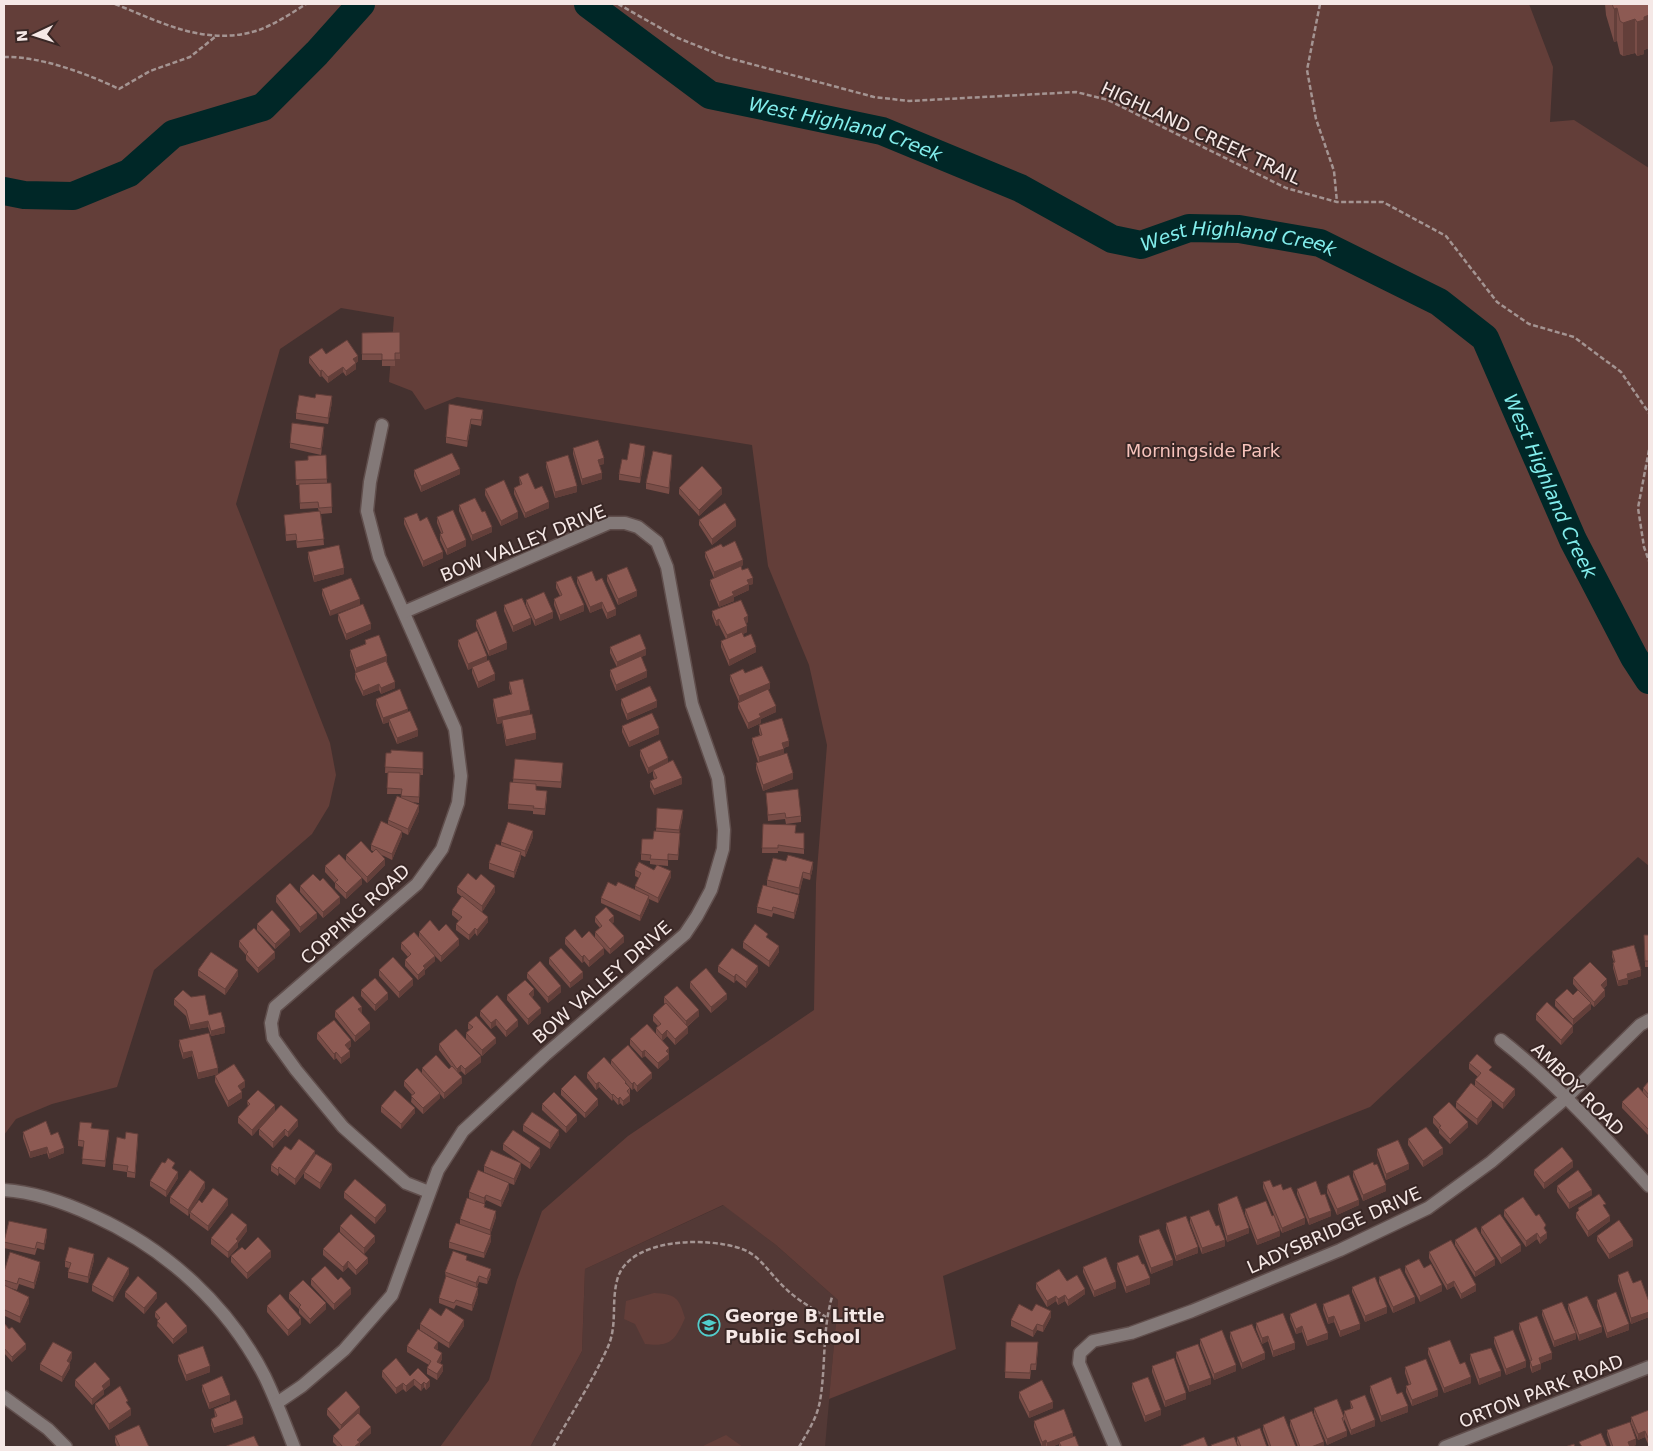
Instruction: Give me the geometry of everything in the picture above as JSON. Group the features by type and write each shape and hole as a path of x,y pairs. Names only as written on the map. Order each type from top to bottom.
{"street":[{"name":"COPPING ROAD","path":"382,425 370,482 367,511 379,557 454,729 461,776 458,803 442,849 408,893 275,1007 271,1023 273,1038 284,1054 343,1127 406,1183 429,1192"},
{"name":"BOW VALLEY DRIVE","path":"277,1403 302,1386 344,1350 392,1295 438,1170 463,1131 545,1055 685,934 711,890 723,849 724,830 718,778 692,704 667,567 657,542 648,533 625,522 609,523 404,612"},
{"name":"LADYSBRIDGE DRIVE","path":"1115,1447 1079,1363 1080,1353 1093,1341 1132,1333 1210,1304 1340,1250 1428,1208 1491,1162 1566,1098 1640,1025 1649,1020"},
{"name":"AMBOY ROAD","path":"1501,1040 1536,1068 1649,1186"},
{"path":"4,1190 48,1198 86,1212 124,1231 180,1269 226,1318 258,1364 277,1403 294,1447"},
{"name":"ORTON PARK ROAD","path":"1445,1447 1649,1367"},
{"path":"4,1397 48,1429 66,1447"}],"path":[{"path":"114,4 179,30 215,37 226,37 260,29 306,4"},
{"name":"HIGHLAND CREEK TRAIL","path":"618,4 678,38 725,57 874,97 909,101 1076,92 1108,100 1286,188 1337,202 1383,202 1446,236 1497,302 1529,324 1574,338 1621,372 1649,413"},
{"path":"1320,4 1307,70 1316,119 1334,171 1337,202"},
{"path":"4,56 25,56 94,77 119,89 150,71 190,57 215,37"},
{"path":"1649,450 1638,508 1644,548 1649,561"},
{"path":"553,1447 606,1351 615,1329 614,1308 618,1276 637,1256 657,1246 684,1242 710,1242 742,1249 761,1260 799,1301 826,1318"},
{"path":"799,1447 815,1418 820,1402 826,1318 832,1297"}],"shaded area":[{"name":"George B. Little Public School","path":"724,1205 776,1245 838,1300 825,1447 530,1447 582,1351 585,1269"}],"green space":[{"name":"Morningside Park","path":"4,4 1529,4 1553,67 1550,122 1574,120 1649,168 1649,866 1638,857 1370,1107 943,1276 956,1349 829,1399 838,1300 776,1245 723,1205 585,1269 582,1351 530,1447 440,1447 489,1380 517,1280 542,1211 628,1136 814,1010 816,883 827,745 809,665 768,566 752,445 457,397 425,410 412,391 389,382 394,317 341,308 280,349 236,504 330,743 336,775 329,806 312,834 154,970 117,1087 52,1104 16,1119 4,1135"},
{"path":"654,1293 676,1298 685,1318 671,1341 653,1345 645,1344 635,1324 624,1319 626,1301"},
{"path":"726,1435 743,1447 702,1447 705,1445"}],"building":[{"path":"1612,4 1649,4 1649,15 1644,17 1644,20 1637,22 1635,19 1623,23 1620,21 1617,8 1614,9"},
{"path":"400,332 400,353 395,353 395,360 382,360 382,354 362,354 362,333"},
{"path":"347,340 358,356 353,359 356,363 346,371 343,367 328,377 322,370 320,371 309,357 322,348 326,354"},
{"path":"316,394 332,396 328,418 296,413 299,395 315,398"},
{"path":"449,404 483,410 481,420 471,419 467,441 446,437"},
{"path":"292,423 324,427 321,449 290,443"},
{"path":"598,440 604,458 598,460 602,473 582,479 573,448"},
{"path":"630,443 645,446 640,478 619,474 622,459 627,460"},
{"path":"653,451 672,455 669,488 646,483"},
{"path":"452,453 460,469 421,486 414,470"},
{"path":"326,455 327,479 296,480 295,461 308,460 308,456"},
{"path":"568,455 577,486 555,492 546,462"},
{"path":"702,466 722,488 699,510 679,488"},
{"path":"528,473 535,489 542,486 549,502 525,513 514,488 522,484 519,477"},
{"path":"504,480 518,512 501,521 485,489"},
{"path":"331,483 332,507 319,508 318,502 300,503 299,484"},
{"path":"475,498 482,512 485,511 492,527 472,535 459,505"},
{"path":"725,503 736,520 712,539 699,520"},
{"path":"453,510 466,540 447,549 440,534 443,533 437,517"},
{"path":"320,511 324,539 297,542 296,534 286,535 284,515"},
{"path":"417,513 420,521 427,517 443,552 423,561 404,518"},
{"path":"735,541 743,560 714,572 705,552 721,544 723,547"},
{"path":"339,545 344,568 314,576 308,552"},
{"path":"741,566 742,570 748,568 753,578 747,580 749,584 732,592 734,595 719,602 710,580"},
{"path":"627,567 637,591 618,599 607,575"},
{"path":"592,571 596,581 602,578 616,609 607,613 602,602 590,607 577,577"},
{"path":"571,576 584,605 560,615 554,599 562,595 556,582"},
{"path":"351,578 360,599 330,611 322,589"},
{"path":"544,592 553,612 535,620 526,600"},
{"path":"522,598 531,618 513,626 504,605"},
{"path":"741,600 748,616 744,618 747,626 727,635 719,619 716,621 712,611"},
{"path":"363,604 371,624 346,634 338,614"},
{"path":"496,611 507,643 489,651 476,620"},
{"path":"477,631 487,656 468,664 458,640"},
{"path":"742,632 744,637 751,634 756,647 729,660 721,641"},
{"path":"640,634 646,649 617,662 610,647"},
{"path":"379,635 387,656 356,668 350,650 366,644 365,640"},
{"path":"641,656 647,671 616,685 610,670"},
{"path":"489,660 495,674 478,682 472,667"},
{"path":"386,661 395,682 381,688 379,684 363,691 355,673"},
{"path":"762,666 770,683 739,696 730,675 743,669 745,673"},
{"path":"523,679 530,710 497,718 493,699 512,694 509,682"},
{"path":"650,686 657,701 627,714 621,699"},
{"path":"400,689 408,709 383,718 376,699"},
{"path":"768,689 776,706 759,714 761,717 748,723 738,703"},
{"path":"410,711 418,730 397,738 389,719"},
{"path":"652,713 659,728 629,742 622,726"},
{"path":"532,714 536,733 506,740 502,720"},
{"path":"782,718 789,741 782,743 784,749 759,757 752,738 762,735 759,725"},
{"path":"660,740 668,758 648,768 640,750"},
{"path":"391,750 423,752 423,769 385,767 386,753 391,753"},
{"path":"787,753 793,773 763,785 756,763"},
{"path":"515,759 563,763 561,782 513,779"},
{"path":"673,760 682,778 654,789 650,781 657,778 653,770"},
{"path":"388,772 420,773 419,797 401,796 402,789 387,788"},
{"path":"510,782 536,784 536,790 547,791 545,809 508,804"},
{"path":"798,789 801,816 786,818 785,813 768,815 766,793"},
{"path":"397,796 419,805 408,829 388,820"},
{"path":"657,808 683,810 679,830 656,828"},
{"path":"381,821 402,831 392,854 371,845"},
{"path":"508,822 533,831 525,851 501,842"},
{"path":"763,824 796,825 795,833 804,833 804,849 778,845 778,848 762,848"},
{"path":"654,831 680,833 678,855 668,854 668,860 650,859 651,855 641,854 642,839 653,839"},
{"path":"361,841 372,853 376,849 385,859 367,877 346,855"},
{"path":"496,844 521,852 514,872 489,863"},
{"path":"339,854 362,878 346,893 335,882 338,880 325,866"},
{"path":"788,855 813,862 810,874 803,872 799,888 767,880 773,858 786,861"},
{"path":"639,862 654,870 657,865 671,871 658,898 635,886 641,873 635,870"},
{"path":"468,873 476,880 481,874 495,886 482,906 457,887"},
{"path":"313,874 320,881 323,878 340,897 323,912 300,886"},
{"path":"608,882 616,886 618,882 649,896 640,916 601,898"},
{"path":"290,883 317,913 300,927 276,896"},
{"path":"763,885 799,895 794,913 773,907 772,911 757,907"},
{"path":"462,896 488,917 477,930 475,928 469,935 456,924 462,917 452,910"},
{"path":"606,907 614,916 609,920 624,936 610,949 595,932 602,926 595,917"},
{"path":"272,910 290,930 275,944 257,924"},
{"path":"430,920 439,931 446,924 459,939 441,956 419,932"},
{"path":"755,924 768,934 766,937 779,946 769,961 743,942"},
{"path":"254,928 275,952 258,968 246,954 248,952 239,941"},
{"path":"575,929 582,938 589,931 604,948 589,961 584,955 582,957 565,938"},
{"path":"414,932 435,956 423,966 425,968 418,975 405,960 411,954 401,943"},
{"path":"1644,935 1649,935 1649,961 1645,961"},
{"path":"1634,945 1641,970 1627,974 1628,978 1618,981 1612,951"},
{"path":"561,948 583,972 570,983 549,958"},
{"path":"732,948 758,966 746,982 736,974 734,977 718,966"},
{"path":"211,952 238,970 225,989 198,970"},
{"path":"393,957 413,979 399,992 379,970"},
{"path":"540,961 561,986 548,997 527,973"},
{"path":"1590,962 1607,979 1601,985 1605,990 1594,1002 1573,978"},
{"path":"706,968 727,994 711,1007 690,982"},
{"path":"375,978 388,993 375,1005 361,990"},
{"path":"525,980 534,989 529,994 541,1008 528,1019 507,995"},
{"path":"677,986 699,1010 686,1021 664,997"},
{"path":"1567,989 1573,995 1578,990 1591,1003 1573,1019 1555,1000"},
{"path":"183,990 191,997 205,995 209,1015 221,1012 225,1027 211,1031 208,1021 190,1025 186,1010 174,999"},
{"path":"497,995 518,1020 506,1031 496,1019 491,1023 480,1011"},
{"path":"353,996 362,1007 358,1009 370,1023 355,1036 335,1011"},
{"path":"1547,1002 1573,1026 1561,1040 1536,1014"},
{"path":"666,1003 688,1027 675,1039 667,1030 662,1035 656,1028 661,1024 653,1015"},
{"path":"476,1016 496,1038 482,1050 466,1033 473,1027 468,1023"},
{"path":"334,1020 351,1040 345,1045 350,1051 341,1058 336,1052 334,1054 317,1033"},
{"path":"647,1024 669,1048 666,1051 669,1054 658,1063 645,1050 642,1052 630,1039"},
{"path":"456,1029 481,1056 465,1069 461,1065 457,1069 439,1044"},
{"path":"209,1033 218,1068 198,1073 192,1051 183,1053 179,1040"},
{"path":"628,1045 652,1073 637,1086 634,1082 632,1084 611,1060"},
{"path":"1477,1054 1492,1067 1489,1070 1515,1089 1503,1103 1475,1080 1481,1073 1469,1063"},
{"path":"436,1055 449,1069 452,1066 462,1077 444,1093 422,1068"},
{"path":"604,1057 630,1088 627,1091 630,1095 623,1101 620,1097 618,1099 612,1095 599,1082 596,1084 587,1073"},
{"path":"234,1064 245,1081 238,1086 242,1092 228,1101 215,1076"},
{"path":"417,1068 440,1093 423,1108 411,1096 415,1093 404,1081"},
{"path":"575,1075 598,1099 585,1113 561,1089"},
{"path":"1649,1081 1649,1095 1643,1088"},
{"path":"1471,1083 1492,1100 1477,1119 1456,1102"},
{"path":"1638,1087 1649,1099 1649,1130 1622,1102"},
{"path":"258,1090 275,1105 252,1130 238,1117 250,1104 247,1101"},
{"path":"395,1090 415,1108 401,1124 381,1106"},
{"path":"554,1092 577,1115 566,1127 542,1104"},
{"path":"1449,1102 1468,1122 1450,1139 1433,1117"},
{"path":"281,1105 298,1120 288,1132 285,1129 273,1142 259,1129"},
{"path":"532,1112 559,1130 550,1143 523,1125"},
{"path":"46,1121 51,1135 58,1132 64,1148 49,1154 47,1147 30,1152 23,1132"},
{"path":"80,1122 92,1123 91,1128 109,1130 105,1161 82,1159 84,1141 78,1140"},
{"path":"1426,1127 1443,1148 1423,1161 1408,1139"},
{"path":"513,1130 540,1148 530,1163 503,1144"},
{"path":"126,1132 138,1134 135,1173 127,1171 128,1166 113,1164 117,1137 125,1139"},
{"path":"299,1139 315,1151 295,1179 279,1167 278,1170 271,1165 285,1146 291,1150"},
{"path":"1398,1140 1409,1164 1386,1174 1377,1149"},
{"path":"1562,1147 1573,1161 1544,1183 1534,1170"},
{"path":"491,1150 521,1163 514,1179 484,1166"},
{"path":"316,1154 332,1164 320,1183 304,1172"},
{"path":"168,1158 175,1163 172,1168 178,1172 166,1191 150,1181 162,1162 165,1163"},
{"path":"1373,1162 1374,1165 1377,1164 1386,1185 1363,1195 1353,1171"},
{"path":"190,1170 205,1182 188,1210 170,1197"},
{"path":"478,1170 509,1183 501,1201 486,1195 484,1198 469,1192"},
{"path":"1578,1170 1592,1190 1569,1203 1557,1186"},
{"path":"1349,1175 1359,1200 1337,1209 1327,1187 1328,1184"},
{"path":"355,1179 386,1205 375,1218 344,1192"},
{"path":"1270,1180 1273,1187 1281,1184 1283,1190 1291,1187 1305,1218 1282,1228 1263,1182"},
{"path":"1316,1181 1321,1195 1325,1194 1331,1211 1309,1219 1297,1189"},
{"path":"213,1188 228,1199 208,1226 190,1212 199,1200 202,1203"},
{"path":"1599,1194 1606,1204 1603,1205 1610,1216 1588,1231 1576,1213 1579,1210 1578,1208"},
{"path":"1237,1196 1249,1228 1227,1236 1218,1204"},
{"path":"1523,1197 1536,1216 1539,1214 1546,1225 1544,1228 1547,1233 1540,1238 1537,1233 1526,1241 1504,1210"},
{"path":"467,1198 485,1204 484,1207 496,1211 490,1230 460,1219"},
{"path":"1266,1201 1280,1231 1257,1240 1245,1209"},
{"path":"1209,1210 1216,1226 1219,1225 1225,1240 1202,1248 1190,1217"},
{"path":"232,1213 247,1225 236,1239 238,1241 228,1252 211,1238"},
{"path":"351,1214 375,1236 364,1248 340,1226"},
{"path":"1500,1214 1521,1245 1501,1258 1481,1227"},
{"path":"1186,1216 1198,1247 1176,1256 1166,1223"},
{"path":"1619,1220 1633,1240 1609,1254 1597,1236"},
{"path":"9,1221 47,1229 44,1244 37,1242 35,1249 4,1242"},
{"path":"456,1223 491,1235 484,1253 449,1242"},
{"path":"1476,1227 1495,1259 1475,1272 1455,1240"},
{"path":"1159,1229 1173,1260 1151,1268 1139,1236"},
{"path":"339,1232 368,1258 356,1270 348,1261 343,1267 323,1249"},
{"path":"258,1237 271,1251 247,1273 231,1256 242,1247 245,1250"},
{"path":"1451,1240 1476,1285 1461,1294 1454,1281 1447,1285 1429,1252"},
{"path":"69,1247 94,1254 88,1277 68,1272 71,1263 65,1261"},
{"path":"453,1251 467,1256 466,1260 491,1269 487,1279 479,1276 476,1283 445,1272"},
{"path":"10,1252 40,1262 34,1283 19,1278 17,1284 4,1280 4,1272"},
{"path":"1138,1255 1150,1278 1126,1287 1117,1263"},
{"path":"108,1257 129,1268 113,1297 92,1285"},
{"path":"1106,1257 1116,1282 1094,1291 1083,1267"},
{"path":"1419,1259 1424,1268 1431,1264 1442,1285 1420,1296 1405,1266"},
{"path":"325,1266 338,1280 341,1277 351,1288 334,1304 311,1279"},
{"path":"1400,1268 1415,1297 1393,1307 1379,1277"},
{"path":"1059,1269 1067,1281 1077,1275 1085,1289 1068,1300 1065,1295 1058,1299 1056,1296 1047,1301 1036,1283"},
{"path":"1628,1271 1633,1283 1641,1280 1649,1302 1649,1312 1631,1318 1618,1275"},
{"path":"138,1276 157,1293 144,1308 125,1292"},
{"path":"446,1276 478,1288 472,1305 456,1300 454,1303 439,1298"},
{"path":"1375,1277 1387,1307 1365,1316 1352,1287"},
{"path":"303,1280 326,1303 310,1319 299,1307 301,1305 289,1293"},
{"path":"4,1285 29,1297 20,1317 5,1310 4,1312"},
{"path":"1616,1292 1629,1324 1607,1333 1597,1300"},
{"path":"280,1294 301,1318 288,1330 267,1306"},
{"path":"1349,1294 1360,1324 1340,1331 1334,1316 1328,1318 1323,1304"},
{"path":"1587,1296 1602,1327 1579,1335 1568,1304"},
{"path":"166,1302 187,1326 173,1339 157,1321 160,1318 155,1312"},
{"path":"1562,1302 1576,1333 1554,1341 1542,1310"},
{"path":"1316,1303 1328,1333 1307,1341 1302,1326 1296,1329 1290,1314"},
{"path":"1019,1304 1032,1311 1036,1304 1051,1311 1043,1326 1037,1324 1033,1331 1011,1320"},
{"path":"430,1308 441,1316 446,1308 464,1320 449,1343 420,1324"},
{"path":"1283,1313 1295,1343 1273,1351 1268,1336 1262,1338 1256,1323"},
{"path":"1537,1316 1552,1353 1539,1358 1541,1364 1532,1367 1530,1361 1532,1360 1519,1323"},
{"path":"4,1323 9,1329 12,1327 26,1344 12,1357 4,1348"},
{"path":"1252,1324 1265,1353 1242,1363 1230,1332"},
{"path":"418,1329 438,1342 434,1348 442,1353 437,1362 443,1365 437,1374 427,1368 431,1361 407,1346"},
{"path":"1222,1330 1236,1365 1214,1374 1200,1339"},
{"path":"1513,1330 1526,1361 1506,1369 1494,1337"},
{"path":"1450,1340 1460,1364 1465,1362 1471,1377 1444,1388 1428,1348"},
{"path":"53,1342 72,1352 67,1361 70,1363 62,1377 40,1364"},
{"path":"1006,1342 1038,1342 1036,1364 1031,1364 1030,1373 1005,1372"},
{"path":"1198,1344 1211,1378 1189,1386 1176,1352"},
{"path":"203,1346 210,1366 186,1375 178,1355"},
{"path":"1491,1348 1501,1371 1479,1379 1470,1354"},
{"path":"396,1358 410,1376 418,1368 430,1380 426,1384 424,1382 421,1385 414,1379 406,1386 403,1383 396,1388 382,1371"},
{"path":"1174,1358 1186,1393 1165,1401 1152,1366"},
{"path":"1426,1359 1438,1390 1412,1400 1406,1386 1411,1384 1405,1367"},
{"path":"95,1362 110,1379 102,1386 104,1389 92,1399 75,1380"},
{"path":"222,1376 230,1395 209,1403 202,1385"},
{"path":"1148,1377 1161,1410 1145,1416 1132,1383"},
{"path":"1391,1377 1397,1394 1402,1392 1408,1406 1381,1416 1370,1386"},
{"path":"1042,1380 1053,1402 1029,1412 1019,1392"},
{"path":"120,1386 131,1409 109,1424 95,1404"},
{"path":"346,1391 360,1407 341,1425 327,1409"},
{"path":"1365,1395 1375,1420 1351,1430 1344,1411 1353,1408 1350,1401"},
{"path":"1337,1399 1347,1431 1327,1439 1314,1408"},
{"path":"236,1400 243,1418 214,1428 211,1419 217,1416 214,1409"},
{"path":"1064,1409 1073,1433 1047,1443 1046,1440 1042,1442 1034,1421"},
{"path":"1649,1410 1648,1438 1645,1431 1638,1434 1631,1417"},
{"path":"1312,1411 1324,1442 1311,1447 1300,1447 1290,1420"},
{"path":"358,1413 371,1427 357,1440 360,1442 354,1447 343,1447 333,1436"},
{"path":"1284,1416 1296,1447 1271,1447 1263,1425"},
{"path":"1630,1422 1636,1439 1628,1442 1630,1447 1613,1447 1607,1430"},
{"path":"139,1425 149,1447 120,1447 115,1436"},
{"path":"1260,1428 1267,1447 1241,1447 1237,1437"},
{"path":"1601,1433 1607,1447 1582,1447 1579,1442"},
{"path":"254,1436 259,1447 224,1447"},
{"path":"1075,1436 1079,1447 1059,1447 1061,1446 1059,1442"},
{"path":"1204,1437 1208,1447 1181,1446"},
{"path":"1234,1437 1238,1447 1212,1447 1211,1445"}],"waterway":[{"name":"West Highland Creek","path":"4,191 24,195 73,196 129,173 173,134 263,107 317,53 361,4"},
{"name":"West Highland Creek","path":"588,4 710,95 882,131 1020,188 1112,239 1141,245 1189,228 1239,229 1320,243 1439,302 1485,338 1573,540 1634,657 1649,680"}],"place":[{"name":"George B. Little Public School","path":"709,1325"}]}
